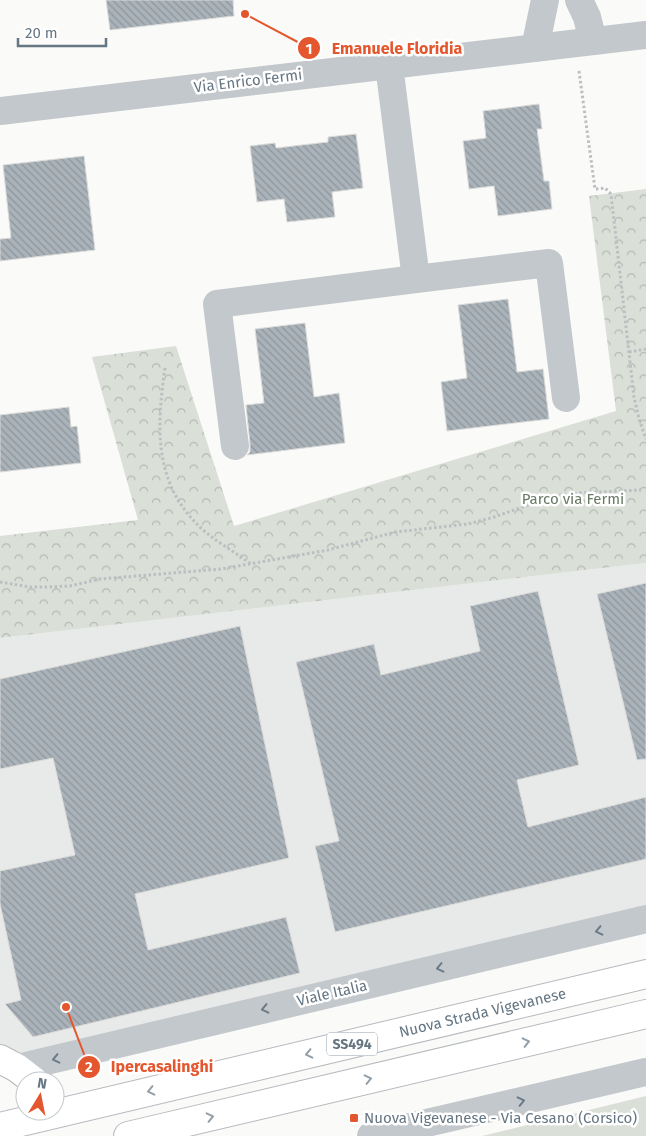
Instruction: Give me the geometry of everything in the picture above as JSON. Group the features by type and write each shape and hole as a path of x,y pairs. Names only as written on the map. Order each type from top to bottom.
{"main road":[{"name":"Nuova Strada Vigevanese","path":"65,1119 646,974"},
{"name":"SS494","path":"128,1136 646,1014"},
{"name":"SS494","path":"0,1127 51,1121"}],"street":[{"path":"535,48 545,0"},
{"path":"579,0 587,16 584,42"},
{"name":"Via Enrico Fermi","path":"0,110 646,35"},
{"path":"389,65 416,279"},
{"path":"235,446 217,304 549,263 566,398"},
{"name":"Viale Italia","path":"11,1065 646,920"},
{"path":"371,1136 646,1072"}],"path":[{"path":"584,42 595,189 605,188 611,194 634,396 646,439"},
{"path":"629,352 646,349"},
{"path":"165,368 159,409 159,435 168,481 177,501 197,525 251,564"},
{"path":"0,582 30,587 70,586 100,579 221,569 328,550 395,532 468,524 554,496 641,490"}],"shaded area":[{"path":"646,563 646,912 18,1061 0,1049 0,638"}],"green space":[{"name":"Parco via Fermi","path":"646,189 646,563 0,638 0,536 138,520 92,357 176,346 234,526 616,411 589,196"},
{"path":"646,1096 646,1136 482,1136"}],"building":[{"path":"106,0 233,0 234,16 110,30"},
{"path":"539,104 542,129 537,129 544,181 549,181 552,209 498,216 494,186 469,189 463,141 486,138 483,111"},
{"path":"356,134 363,188 332,192 335,217 287,222 284,199 257,202 250,146 275,143 276,148 328,142 328,137"},
{"path":"84,156 95,250 0,261 0,239 11,238 3,165"},
{"path":"508,299 517,372 543,369 549,419 447,431 441,382 467,378 458,305"},
{"path":"305,323 314,397 339,393 345,443 247,455 250,452 250,444 246,405 264,403 255,329"},
{"path":"69,407 71,427 77,426 81,463 0,472 0,415"},
{"path":"646,583 646,759 637,760 597,594"},
{"path":"538,591 579,765 517,780 528,827 646,797 646,859 335,932 315,846 339,841 296,662 374,644 381,675 480,651 470,606"},
{"path":"240,626 289,858 135,894 148,950 286,917 300,973 33,1037 5,1004 21,1000 0,904 0,871 75,855 53,758 0,769 0,679"}],"place":[{"name":"Emanuele Floridia","path":"245,14"},
{"name":"Ipercasalinghi","path":"66,1007"},
{"name":"Nuova Vigevanese - Via Cesano (Corsico)","path":"354,1118"}]}
